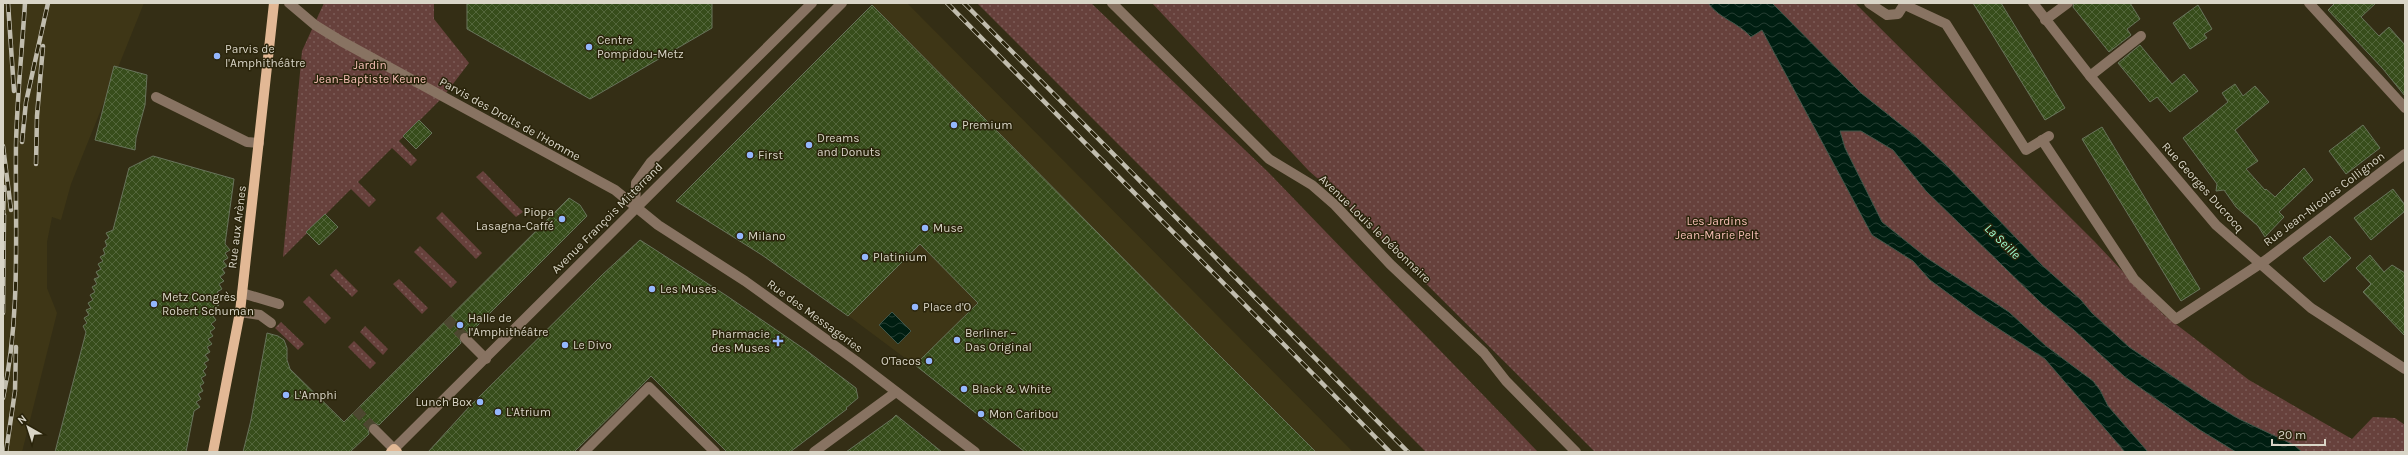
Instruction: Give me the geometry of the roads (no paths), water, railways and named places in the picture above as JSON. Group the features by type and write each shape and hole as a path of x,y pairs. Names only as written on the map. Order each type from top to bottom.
{"main road":[{"name":"Rue aux Arènes","path":"213,452 240,312 274,3"}],"street":[{"name":"Parvis des Droits de l'Homme","path":"289,3 315,25 341,41 615,190 635,209"},
{"path":"635,209 636,183 651,162 812,3"},
{"name":"Avenue François Mitterrand","path":"394,451 842,3"},
{"name":"Avenue Louis le Débonnaire","path":"1112,3 1269,159 1312,185 1335,205 1390,264 1484,353 1506,381 1576,452"},
{"path":"1869,3 1887,15 1898,14 1905,4"},
{"name":"Rue Georges Ducrocq","path":"2033,3 2090,76 2216,225 2311,308 2403,363"},
{"path":"2045,20 2068,3"},
{"path":"2308,3 2405,108"},
{"name":"Rue Jean-Nicolas Collignon","path":"1905,4 1946,24 2026,150 2046,138 2134,280 2176,319 2259,264 2405,154"},
{"path":"2090,76 2141,36"},
{"path":"156,97 247,142 259,143"},
{"name":"Rue des Messageries","path":"635,209 745,282 896,392 975,452"},
{"path":"242,293 279,304"},
{"path":"240,312 260,315 271,323"},
{"path":"465,338 486,358"},
{"path":"584,452 649,387 715,452"},
{"path":"814,452 896,392"},
{"path":"374,429 394,451"}],"water":[{"name":"La Seille","path":"1708,3 1772,3 1861,93 1915,136 1947,166 2043,266 2081,300 2092,313 2129,347 2206,399 2239,419 2294,445 2302,452 2236,452 2200,430 2125,377 2074,330 2042,304 1926,191 1893,150 1861,131 1840,131 1845,148 1882,222 1927,258 2009,312 2046,346 2093,381 2100,390 2108,406 2148,452 2125,452 2045,359 1976,314 1930,280 1913,261 1872,235 1762,30 1751,37 1741,28 1718,13"},
{"path":"892,312 911,331 898,344 879,325"}],"tunnel":[{"path":"447,319 465,338"},
{"path":"356,410 374,429"}],"railway":[{"path":"8,3 14,91"},
{"path":"3,398 9,367 15,304 16,145 18,92 25,3"},
{"path":"22,142 26,102 48,3"},
{"path":"947,3 1390,452"},
{"path":"964,3 1408,452"},
{"path":"36,164 37,116 43,46"},
{"path":"3,146 11,210"},
{"path":"3,219 4,187"},
{"path":"3,313 4,215"},
{"path":"6,452 15,391 16,347"}],"place":[{"name":"Centre Pompidou-Metz","path":"589,47"},
{"name":"Parvis de l'Amphithéâtre","path":"217,56"},
{"name":"Premium","path":"954,125"},
{"name":"Dreams and Donuts","path":"809,145"},
{"name":"First","path":"750,155"},
{"name":"Piopa Lasagna-Caffé","path":"562,219"},
{"name":"Muse","path":"925,228"},
{"name":"Milano","path":"740,236"},
{"name":"Platinium","path":"865,257"},
{"name":"Les Muses","path":"652,289"},
{"name":"Metz Congrès Robert Schuman","path":"154,304"},
{"name":"Place d'O","path":"915,307"},
{"name":"Halle de l'Amphithéâtre","path":"460,325"},
{"name":"Berliner – Das Original","path":"957,340"},
{"name":"Pharmacie des Muses","path":"778,341"},
{"name":"Le Divo","path":"565,345"},
{"name":"O'Tacos","path":"929,361"},
{"name":"Black & White","path":"964,389"},
{"name":"L'Amphi","path":"286,395"},
{"name":"Lunch Box","path":"480,402"},
{"name":"L'Atrium","path":"498,412"},
{"name":"Mon Caribou","path":"981,414"}],"park label":[{"name":"Jardin Jean-Baptiste Keune","path":"370,72"},
{"name":"Les Jardins Jean-Marie Pelt","path":"1717,228"}]}
